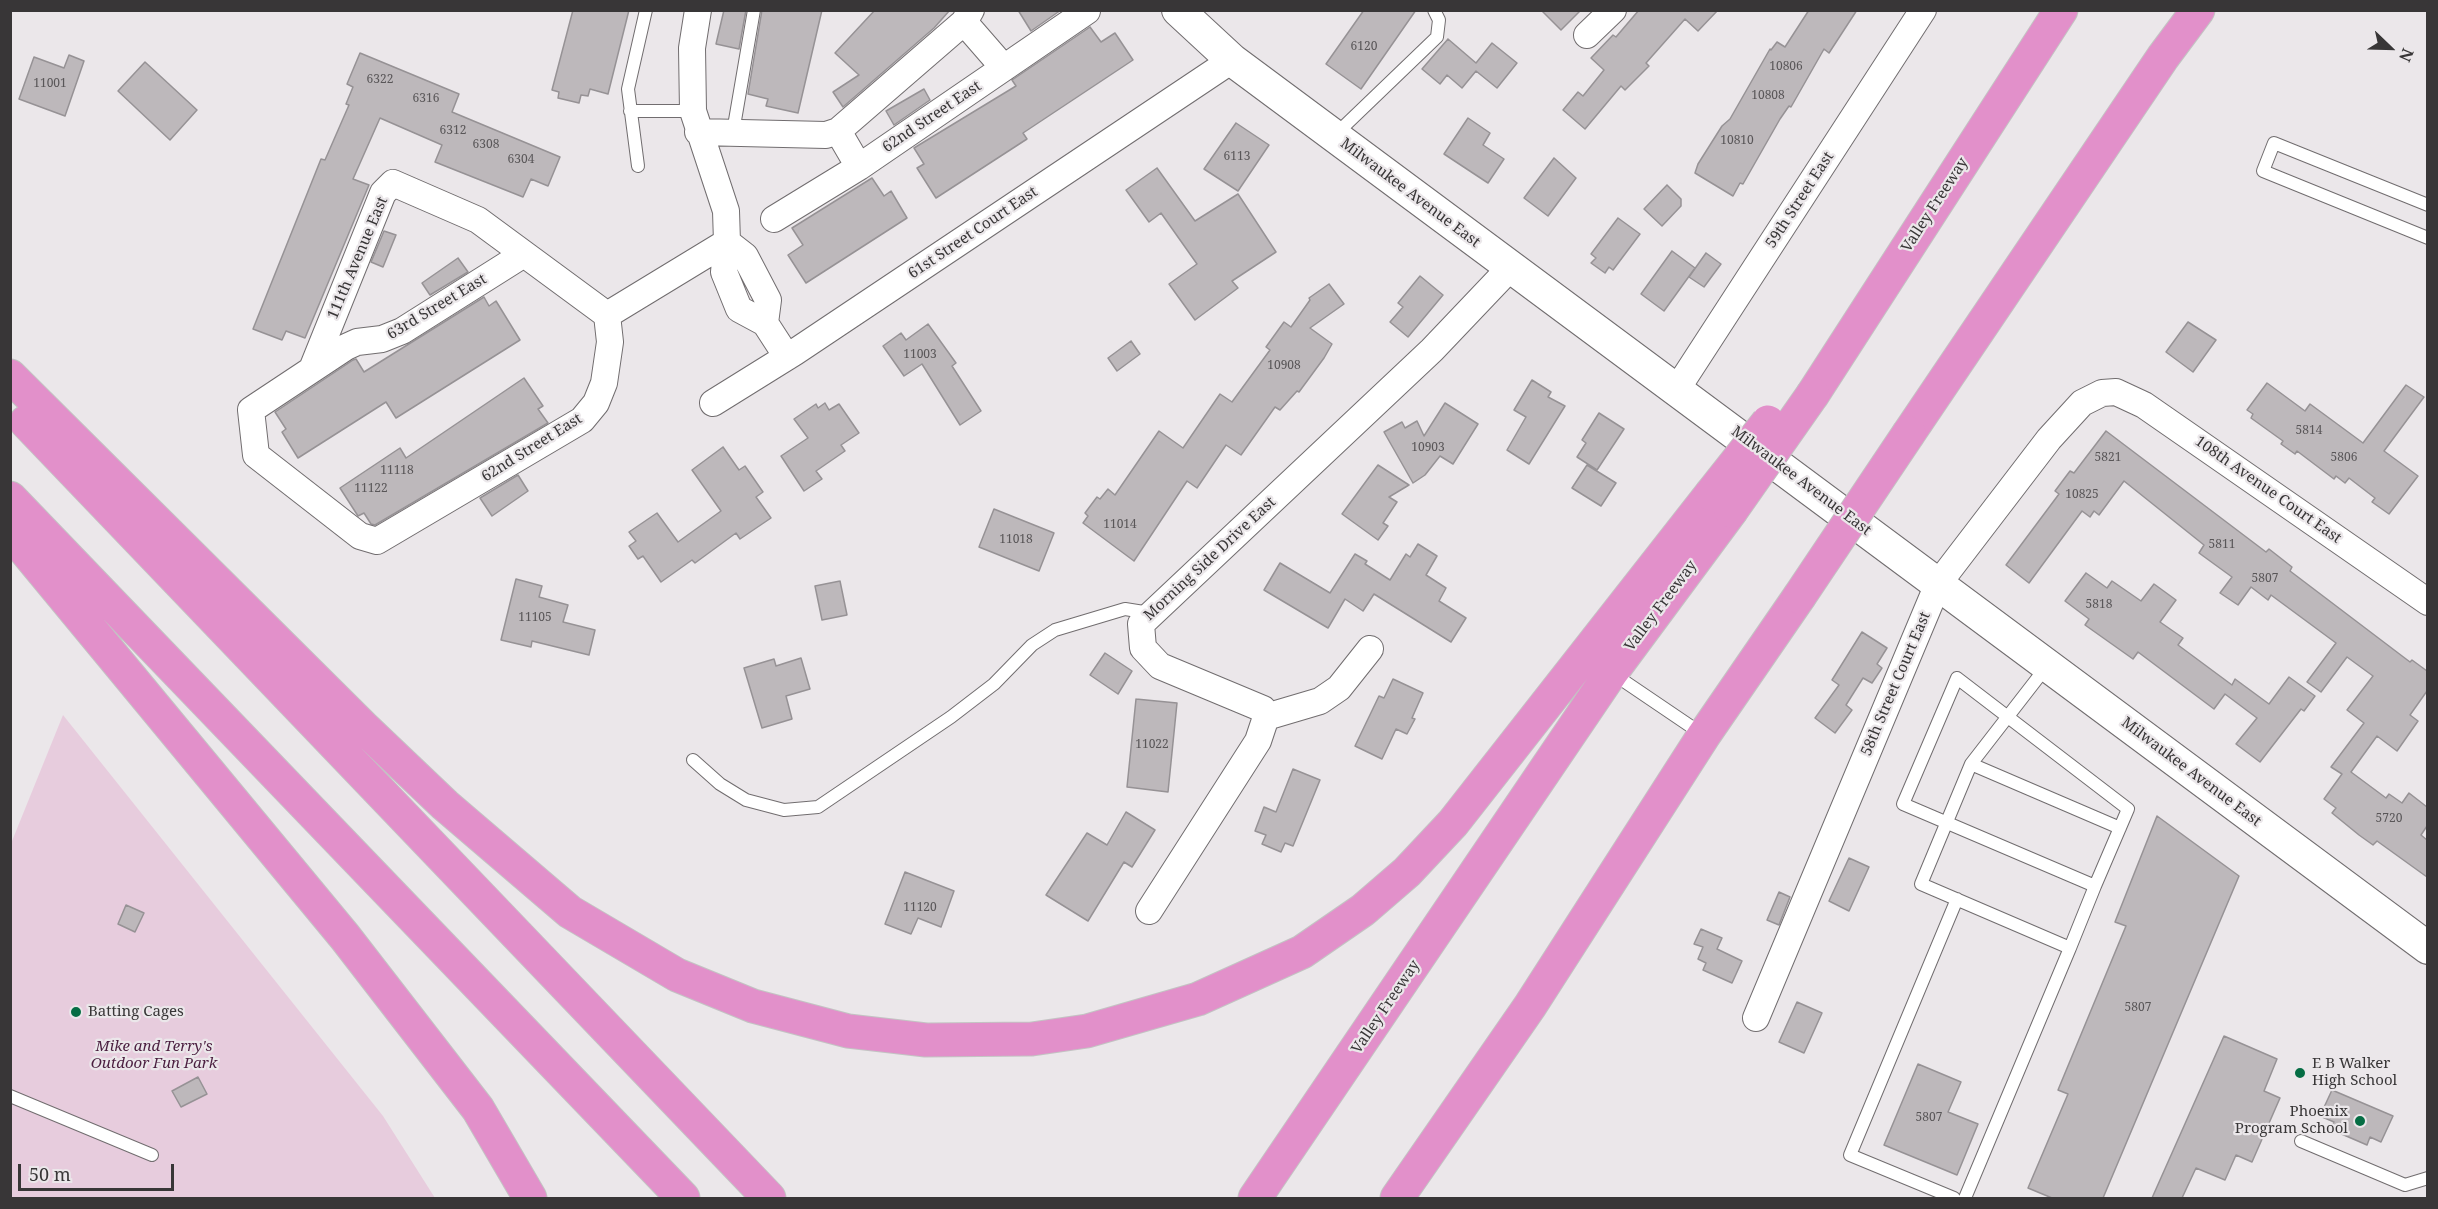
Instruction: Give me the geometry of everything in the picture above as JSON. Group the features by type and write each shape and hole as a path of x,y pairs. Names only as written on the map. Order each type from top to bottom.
{"highway":[{"name":"Valley Freeway","path":"1255,1198 1611,672 1721,503 1918,230 2061,10"},
{"path":"1399,1198 1530,1006 1704,735 2198,10"},
{"path":"10,376 445,806 570,912 677,975 753,1006 848,1030 926,1040 1032,1039 1087,1031 1198,999 1260,973 1302,952 1320,940 1363,910 1407,872 1453,823 1721,503"},
{"path":"10,405 769,1198"},
{"path":"10,498 683,1198"},
{"path":"10,532 345,937 478,1109 530,1198"}],"street":[{"path":"698,10 692,48 696,121 726,211 727,242"},
{"name":"Milwaukee Avenue East","path":"1178,10 1232,60 2427,948"},
{"path":"1587,35 1613,10"},
{"name":"59th Street East","path":"1677,389 1923,10"},
{"name":"62nd Street East","path":"774,219 859,167 1087,11"},
{"path":"696,121 733,132 826,135 838,131 967,16 1004,68"},
{"name":"61st Street Court East","path":"713,403 787,357 1232,60"},
{"path":"838,131 859,167"},
{"name":"111th Avenue East","path":"312,369 383,193 393,183 478,220 607,315"},
{"path":"727,242 745,256 743,282 768,300 765,323 787,357"},
{"path":"607,315 727,242"},
{"name":"63rd Street East","path":"300,490 256,455 251,410 346,347 357,342 382,339 402,331 524,254"},
{"name":"Morning Side Drive East","path":"1266,717 1263,709 1160,666 1143,648 1140,624 1424,358 1510,268"},
{"name":"62nd Street East","path":"300,490 360,536 377,541 582,420 596,403 604,382 610,342 607,315"},
{"name":"108th Avenue Court East","path":"2102,393 2116,392 2144,405 2427,602"},
{"name":"58th Street Court East","path":"1756,1018 1938,584 2049,439 2082,403 2102,393"},
{"path":"1149,911 1258,741 1266,717 1320,701 1339,688 1370,650"}],"lane":[{"path":"638,166 628,89 646,10"},
{"path":"733,132 754,10"},
{"path":"1334,136 1437,37 1439,20 1434,10"},
{"path":"630,111 696,121"},
{"path":"2427,205 2274,143 2263,171 2427,238"},
{"path":"693,760 720,784 746,800 784,810 818,807 951,717 994,684 1032,645 1055,630 1125,609 1150,613"},
{"path":"2048,665 1971,764 1921,884 2070,948"},
{"path":"1611,672 1704,735"},
{"path":"1965,1198 2128,809 1957,678 1903,804 2095,886"},
{"path":"1971,764 2120,828"},
{"path":"1954,1198 1850,1155 1957,899"},
{"path":"10,1096 152,1155"},
{"path":"2301,1141 2405,1185 2427,1178"}],"green space":[{"name":"Mike and Terry's Outdoor Fun Park","path":"63,715 383,1116 435,1198 11,1198 10,846"}],"building":[{"path":"573,10 629,10 608,94 590,89 588,96 581,95 579,103 558,98 559,92 552,90"},
{"path":"724,10 746,10 739,49 716,44"},
{"path":"762,10 822,10 798,113 766,106 768,99 748,94"},
{"path":"875,10 950,10 934,28 843,107 833,92 859,75 835,53"},
{"path":"1018,10 1061,10 1031,31"},
{"path":"1364,10 1416,10 1361,89 1326,64"},
{"path":"1541,10 1581,10 1561,30"},
{"path":"1639,10 1718,10 1698,31 1685,19 1646,63 1649,66 1625,90 1621,86 1585,129 1563,110 1578,92 1583,96 1604,70 1591,58 1613,35 1616,37"},
{"path":"1809,10 1857,10 1829,53 1824,49 1791,107 1789,106 1780,119 1743,184 1740,183 1733,196 1695,173 1698,164 1722,126 1730,119 1770,49 1777,42 1785,47"},
{"path":"1090,27 1101,42 1115,33 1133,60 1023,133 1027,139 936,198 917,168 924,164 914,148 1016,86 1012,80"},
{"path":"1448,39 1476,63 1492,43 1517,63 1497,88 1476,71 1462,88 1447,75 1440,84 1422,69"},
{"path":"360,53 459,94 452,112 560,157 548,186 531,179 523,197 435,162 442,145 380,118 353,179 369,185 305,338 286,331 282,340 253,329 321,159 325,160 349,105 346,104 353,87 347,84"},
{"path":"69,55 84,61 65,116 19,99 34,57 64,68"},
{"path":"145,62 197,110 170,140 118,91"},
{"path":"924,89 930,100 894,125 886,111"},
{"path":"1468,118 1490,133 1483,145 1504,159 1488,183 1444,154"},
{"path":"1236,123 1269,145 1238,191 1204,169"},
{"path":"1554,158 1576,178 1548,216 1524,198"},
{"path":"1157,168 1195,221 1238,194 1276,252 1232,281 1238,288 1195,320 1169,284 1197,264 1161,213 1149,222 1126,190"},
{"path":"872,178 884,196 891,191 907,218 806,283 788,255 803,245 792,228"},
{"path":"1667,185 1681,199 1681,206 1662,226 1644,209"},
{"path":"1618,218 1640,234 1613,270 1609,267 1605,273 1591,263 1596,258 1591,254"},
{"path":"384,231 396,235 383,267 371,262"},
{"path":"1672,251 1695,268 1664,311 1641,294"},
{"path":"1706,253 1721,264 1704,287 1689,277"},
{"path":"458,258 468,272 430,295 422,283"},
{"path":"1420,276 1443,295 1408,337 1390,322 1403,307 1398,303"},
{"path":"1329,284 1344,304 1310,328 1332,344 1324,358 1299,392 1297,391 1280,410 1275,407 1241,455 1226,445 1197,488 1187,481 1134,561 1083,523 1088,516 1085,513 1097,497 1100,499 1108,489 1115,495 1159,431 1183,448 1220,394 1232,402 1270,350 1266,347 1284,322 1291,327 1310,300 1309,298"},
{"path":"484,297 489,306 496,301 520,340 396,418 386,402 298,458 282,432 286,429 275,412 353,360 356,359 364,372"},
{"path":"2188,322 2216,340 2193,372 2166,352"},
{"path":"928,324 956,363 952,366 981,411 960,425 922,364 904,376 883,346 901,333 906,340"},
{"path":"1131,341 1140,354 1117,371 1108,358"},
{"path":"524,378 543,406 538,409 548,423 375,525 371,524 364,513 358,516 340,488 400,448 406,458"},
{"path":"1532,380 1551,392 1548,397 1565,406 1529,464 1507,450 1526,417 1514,410"},
{"path":"2267,383 2305,411 2310,404 2363,443 2406,385 2424,397 2384,451 2418,476 2389,514 2372,502 2375,498 2349,478 2345,483 2336,476 2334,479 2297,451 2295,454 2281,444 2283,441 2251,418 2253,414 2247,410"},
{"path":"825,403 829,410 839,404 859,433 841,445 845,451 816,471 822,479 804,491 781,456 808,438 794,419 816,404 818,408"},
{"path":"1445,403 1478,424 1453,464 1440,456 1425,475 1413,483 1384,432 1402,422 1405,428 1417,421 1424,436"},
{"path":"1599,413 1624,429 1597,470 1577,457 1586,443 1582,440"},
{"path":"2106,431 2266,552 2269,549 2292,567 2290,571 2410,662 2412,660 2427,671 2427,691 2410,715 2418,721 2397,751 2377,736 2351,772 2386,798 2389,794 2402,803 2409,793 2427,807 2427,826 2421,835 2427,840 2427,877 2377,841 2373,845 2359,835 2332,813 2336,808 2324,799 2342,774 2331,767 2364,723 2347,710 2373,676 2347,657 2321,692 2307,682 2336,643 2271,595 2268,600 2251,587 2238,605 2220,593 2232,577 2199,553 2204,545 2124,481 2099,515 2094,511 2090,517 2082,511 2029,583 2006,565 2059,494 2055,491 2070,471 2074,473"},
{"path":"723,447 739,470 745,466 763,492 756,497 771,518 740,539 736,533 695,563 692,560 661,582 643,556 638,559 629,546 636,541 629,532 657,513 678,542 721,511 692,470"},
{"path":"1378,465 1409,485 1389,497 1397,502 1383,523 1388,526 1378,540 1342,514"},
{"path":"1587,465 1616,483 1601,506 1572,488"},
{"path":"518,475 528,491 492,516 480,498"},
{"path":"994,509 1054,533 1039,571 979,547"},
{"path":"1418,544 1437,556 1426,575 1446,588 1439,601 1466,618 1451,642 1374,594 1363,611 1345,599 1328,628 1264,590 1280,563 1330,593 1355,554 1367,561 1365,564 1390,580 1406,554 1410,557"},
{"path":"2086,573 2107,588 2112,581 2141,601 2154,584 2176,600 2160,622 2183,638 2178,645 2232,685 2235,679 2269,704 2289,677 2315,696 2304,711 2301,709 2260,762 2236,744 2257,718 2225,694 2214,709 2138,652 2133,659 2085,625 2089,619 2065,601"},
{"path":"516,579 542,586 539,597 568,605 563,622 595,630 589,655 532,641 531,647 501,640"},
{"path":"840,581 847,615 822,620 815,586"},
{"path":"1862,632 1887,648 1877,664 1882,668 1872,683 1863,678 1846,705 1852,710 1835,733 1815,718 1839,685 1832,680"},
{"path":"1105,653 1132,671 1118,694 1090,675"},
{"path":"801,658 810,689 786,696 792,719 762,728 744,668 774,659 776,666"},
{"path":"1393,679 1423,693 1412,718 1415,719 1407,734 1396,729 1382,759 1355,746 1379,696 1384,698"},
{"path":"1136,699 1177,703 1168,792 1127,787"},
{"path":"1293,769 1320,780 1293,846 1285,843 1281,852 1262,844 1266,835 1255,831 1264,807 1276,812"},
{"path":"1126,812 1155,830 1132,867 1124,862 1088,921 1046,895 1087,833 1107,845"},
{"path":"2157,816 2239,876 2103,1198 2052,1198 2028,1188 2068,1094 2058,1090 2126,926 2115,922"},
{"path":"1849,858 1869,867 1849,911 1829,901"},
{"path":"905,872 954,891 941,927 918,918 911,934 885,924"},
{"path":"1779,892 1790,897 1779,925 1767,920"},
{"path":"126,905 144,913 135,932 118,924"},
{"path":"1701,929 1722,938 1717,949 1742,961 1732,983 1703,970 1706,963 1698,959 1703,947 1694,944"},
{"path":"1797,1002 1822,1013 1804,1053 1779,1042"},
{"path":"2224,1036 2277,1059 2264,1091 2280,1098 2252,1162 2236,1155 2225,1180 2196,1168 2182,1198 2152,1198"},
{"path":"1918,1064 1961,1082 1948,1112 1978,1124 1957,1175 1884,1145"},
{"path":"198,1077 207,1094 181,1107 172,1091"},
{"path":"2332,1090 2393,1116 2381,1142 2370,1137 2367,1145 2330,1129 2334,1122 2320,1116"}],"place":[{"name":"Batting Cages","path":"76,1012"},
{"name":"E B Walker High School","path":"2300,1073"},
{"name":"Phoenix Program School","path":"2360,1121"}]}
